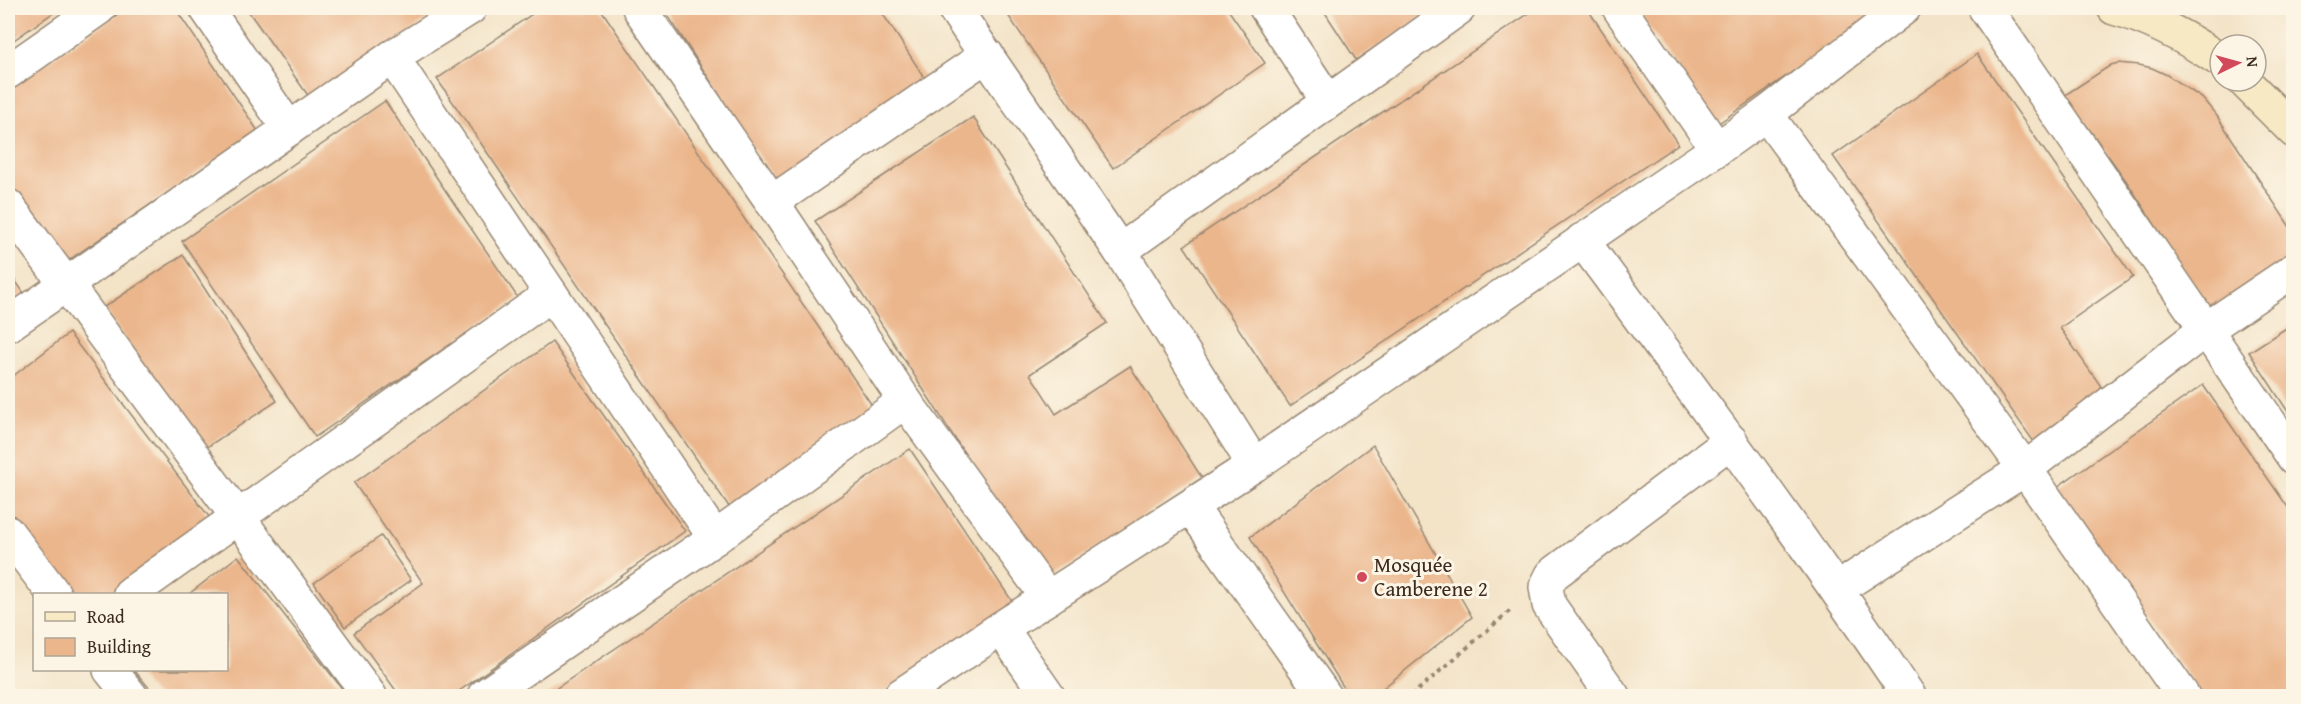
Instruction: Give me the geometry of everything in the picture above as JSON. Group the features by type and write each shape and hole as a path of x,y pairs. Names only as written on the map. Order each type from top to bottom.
{"main road":[{"path":"2132,10 2188,38 2208,52"},
{"path":"2256,93 2294,131"}],"street":[{"path":"8,72 99,8"},
{"path":"206,8 289,129"},
{"path":"8,325 392,57 470,8"},
{"path":"639,8 905,401 1048,598"},
{"path":"954,8 1120,251 1254,465"},
{"path":"1266,8 1327,100"},
{"path":"1120,251 1327,100 1459,8"},
{"path":"1619,8 1717,149"},
{"path":"900,696 1254,465 1717,149 1904,8"},
{"path":"1985,8 2294,458"},
{"path":"772,202 987,55"},
{"path":"392,57 714,538"},
{"path":"1766,114 2025,469 2183,696"},
{"path":"8,206 370,696"},
{"path":"1582,240 1731,441 1837,589 1909,696"},
{"path":"1837,589 2025,469 2205,330 2294,270"},
{"path":"131,593 551,294"},
{"path":"484,696 714,538 905,401"},
{"path":"1612,696 1549,605 1546,587 1552,575 1731,441"},
{"path":"1191,507 1325,696"},
{"path":"8,533 53,593"},
{"path":"1001,628 1048,696"},
{"path":"112,671 131,696"}],"path":[{"path":"1411,696 1552,575"}],"building":[{"path":"8,8 60,8 8,44"},
{"path":"127,8 175,8 258,131 63,264 8,181 8,89"},
{"path":"246,8 443,8 312,101"},
{"path":"541,8 600,8 878,414 734,514 437,79"},
{"path":"663,8 879,8 930,86 778,185"},
{"path":"1003,8 1227,8 1265,63 1113,168"},
{"path":"1322,8 1435,8 1356,60"},
{"path":"1537,8 1587,8 1678,144 1290,406 1184,246"},
{"path":"1636,8 1879,8 1881,10 1716,125"},
{"path":"1977,54 2133,277 2060,328 2112,402 2041,452 1833,156"},
{"path":"2118,63 2152,68 2202,98 2217,116 2294,233 2294,257 2211,311 2127,182 2065,95 2111,65"},
{"path":"385,101 518,298 315,437 182,241"},
{"path":"973,117 1107,323 1030,374 1056,414 1130,366 1202,478 1046,580 815,221"},
{"path":"183,255 277,401 198,453 104,307"},
{"path":"8,270 24,293 8,305"},
{"path":"2294,323 2294,421 2249,352"},
{"path":"69,333 210,518 112,593 72,593 8,508 8,380"},
{"path":"552,342 685,531 452,696 400,696 354,633 423,583 354,483"},
{"path":"2203,385 2294,516 2294,696 2202,696 2057,487"},
{"name":"Mosquée Camberene 2","path":"1373,445 1472,617 1373,696 1349,696 1250,537"},
{"path":"910,449 1014,604 878,696 545,696"},
{"path":"381,536 411,580 345,627 314,583"},
{"path":"238,556 348,696 156,696 135,671 228,671 228,593 190,593"}],"place":[{"name":"Mosquée Camberene 2","path":"1362,577"}]}
